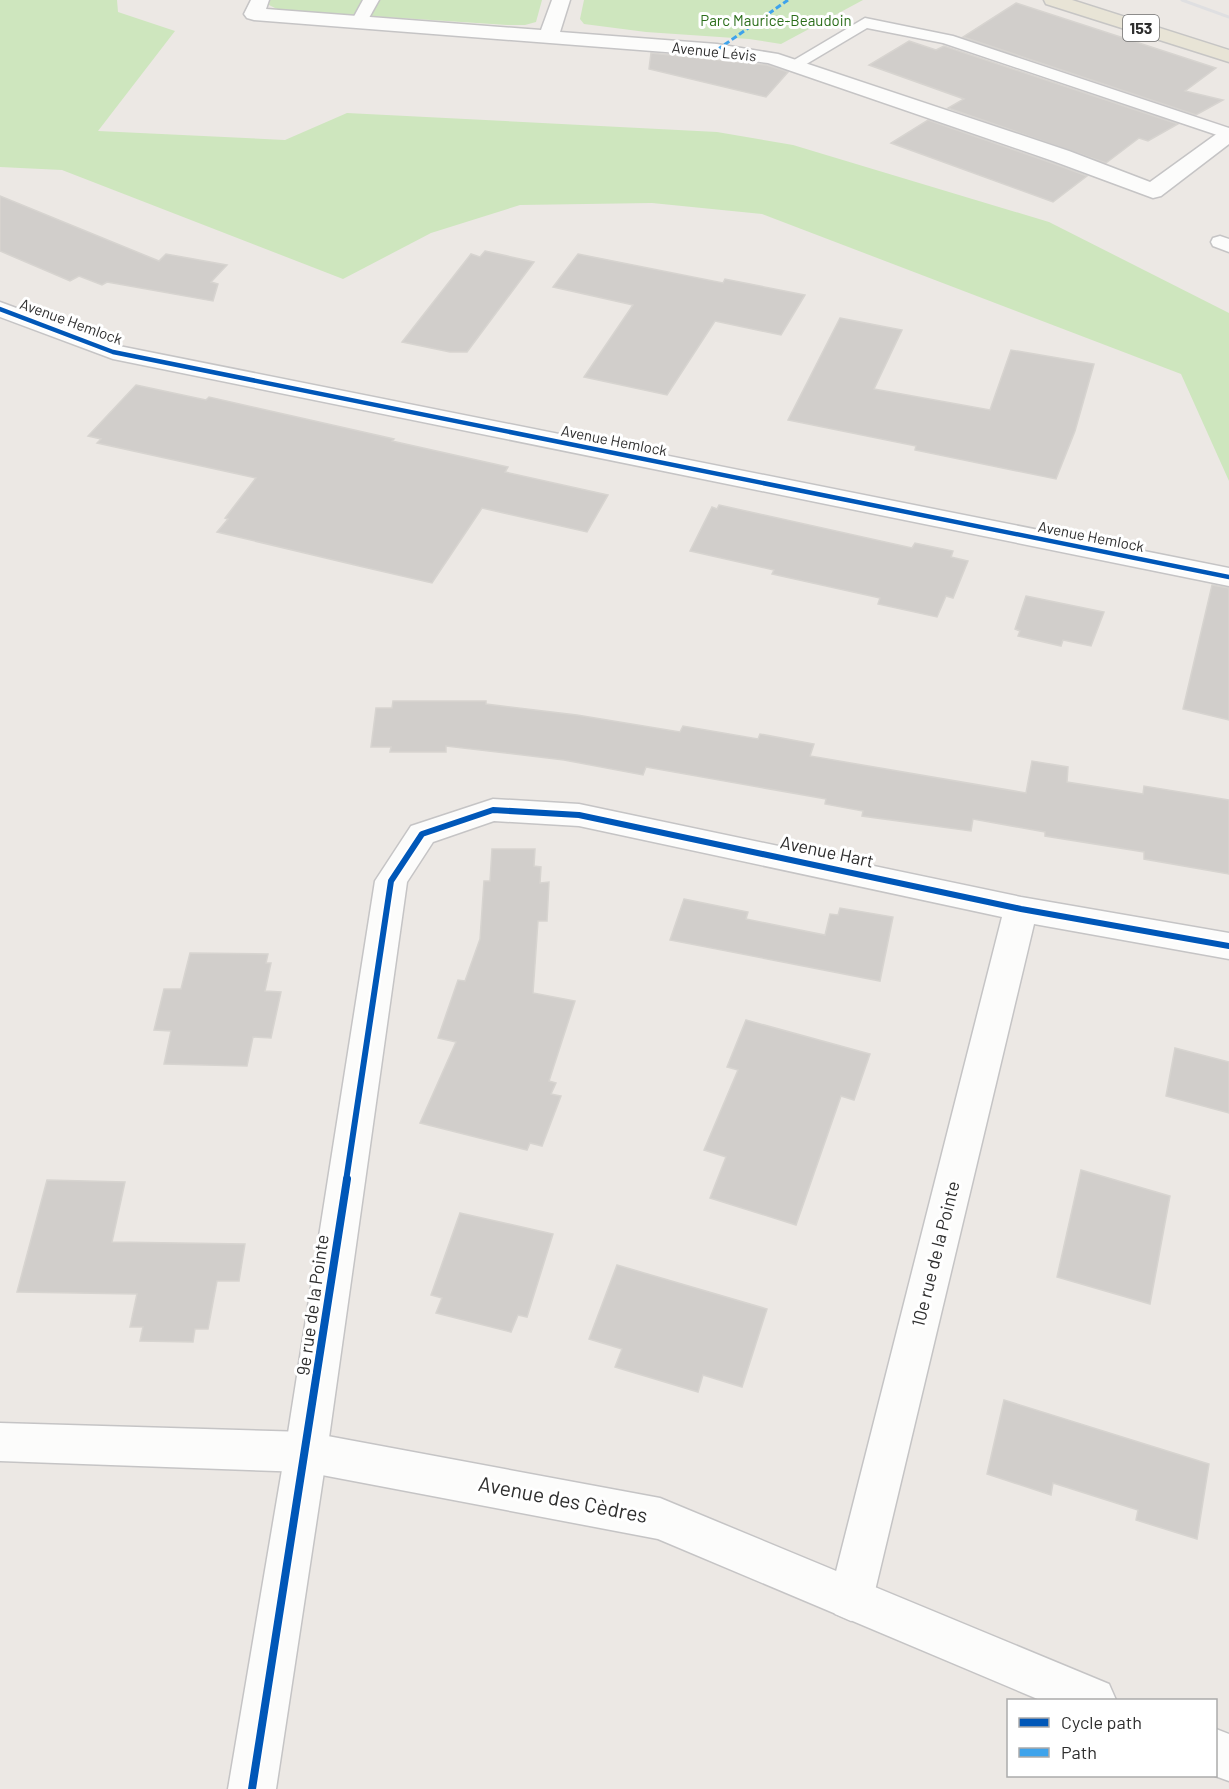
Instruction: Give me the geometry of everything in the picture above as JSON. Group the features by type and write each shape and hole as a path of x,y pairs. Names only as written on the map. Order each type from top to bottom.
{"main road":[{"name":"153","path":"1053,0 1229,56"}],"street":[{"path":"549,37 561,0"},
{"name":"Avenue Lévis","path":"257,7 359,22 717,50 771,58 1061,156 1153,191 1229,134"},
{"name":"Avenue Hemlock","path":"0,309 113,352 1229,577"},
{"name":"Avenue Hart","path":"422,834 493,810 579,815 1021,909 1229,946"},
{"name":"9e rue de la Pointe","path":"252,1789 306,1452 391,881 422,834"},
{"name":"10e rue de la Pointe","path":"851,1599 1021,909"},
{"name":"Avenue des Cèdres","path":"0,1442 306,1452 660,1519 1088,1699"}],"lane":[{"path":"359,22 371,0"},
{"path":"792,66 864,23 947,39 1229,134"}],"green space":[{"path":"0,0 117,0 118,12 175,31 98,131 285,140 347,113 717,132 793,145 1049,222 1229,313 1229,481 1181,374 762,214 652,203 520,205 431,233 343,279 62,170 0,167"},
{"path":"270,0 542,0 536,22 525,25 507,25 279,10 269,5"},
{"name":"Parc Maurice-Beaudoin","path":"584,0 863,0 781,44 584,24 580,19"}],"building":[{"path":"1016,3 1216,68 1185,91 1223,100 1196,115 963,37"},
{"path":"909,41 936,50 944,46 1178,124 1148,141 1139,138 1106,163 948,108 964,99 869,65"},
{"path":"651,53 767,65 788,72 766,97 649,69"},
{"path":"928,120 1087,176 1053,202 891,143"},
{"path":"0,196 159,261 166,254 227,265 211,282 218,284 213,301 107,282 102,285 79,276 70,281 0,251"},
{"path":"485,251 534,262 467,352 450,352 402,342 471,254 480,257"},
{"path":"578,254 723,283 725,279 805,295 781,335 715,321 667,395 584,377 633,305 553,287"},
{"path":"840,318 902,330 874,389 990,410 1011,350 1094,364 1075,431 1056,479 915,450 916,446 788,420"},
{"path":"136,385 206,400 209,397 394,439 392,441 508,467 505,472 608,495 587,532 482,508 432,583 359,566 217,532 256,478 97,443 101,439 88,436"},
{"path":"719,505 912,548 915,543 953,551 951,557 968,561 953,598 946,596 937,617 878,604 880,598 772,574 774,570 690,551 712,507 717,509"},
{"path":"1212,585 1229,588 1229,720 1183,709"},
{"path":"1026,596 1104,612 1091,646 1063,640 1061,646 1018,636 1020,631 1015,629"},
{"path":"393,701 486,701 486,704 577,715 680,732 683,726 758,739 760,734 814,744 810,756 1026,793 1032,761 1068,767 1067,782 1143,794 1144,786 1229,800 1229,874 1144,859 1144,852 1045,836 1045,832 973,819 971,831 862,816 863,811 825,804 826,799 646,767 643,775 564,760 446,746 446,752 390,752 391,747 371,747 376,708 392,708"},
{"path":"492,849 535,849 534,866 541,867 540,883 549,882 547,921 538,921 533,993 575,1001 549,1081 556,1083 551,1094 561,1096 542,1146 530,1143 527,1150 420,1123 456,1042 438,1038 458,980 465,981 480,939 484,881 490,881"},
{"path":"684,899 748,912 746,919 825,935 830,914 838,915 840,908 893,917 880,981 670,940"},
{"path":"190,953 268,954 266,963 271,963 265,991 281,992 271,1038 253,1037 247,1066 164,1064 171,1031 154,1030 164,989 181,989"},
{"path":"746,1020 870,1054 854,1100 841,1096 796,1225 710,1198 726,1157 704,1150 738,1070 727,1067"},
{"path":"1175,1048 1229,1062 1229,1113 1166,1096"},
{"path":"1081,1170 1170,1196 1150,1304 1057,1277"},
{"path":"47,1180 125,1182 112,1242 245,1244 239,1281 217,1281 208,1329 195,1329 193,1342 140,1341 143,1327 130,1327 137,1294 17,1292"},
{"path":"460,1213 553,1234 527,1317 518,1315 511,1332 436,1313 442,1298 431,1295"},
{"path":"617,1265 767,1309 742,1387 703,1375 698,1392 615,1367 622,1349 589,1339"},
{"path":"1004,1400 1209,1464 1197,1539 1136,1520 1138,1510 1053,1483 1051,1495 987,1474"}],"railway":[{"path":"1182,0 1229,17"}],"marked path":[{"path":"717,50 788,0"}],"cycle path":[{"path":"0,309 113,352 1229,577"},
{"path":"252,1789 306,1452 391,881 422,834 493,810 579,815 1021,909 1229,946"}]}
